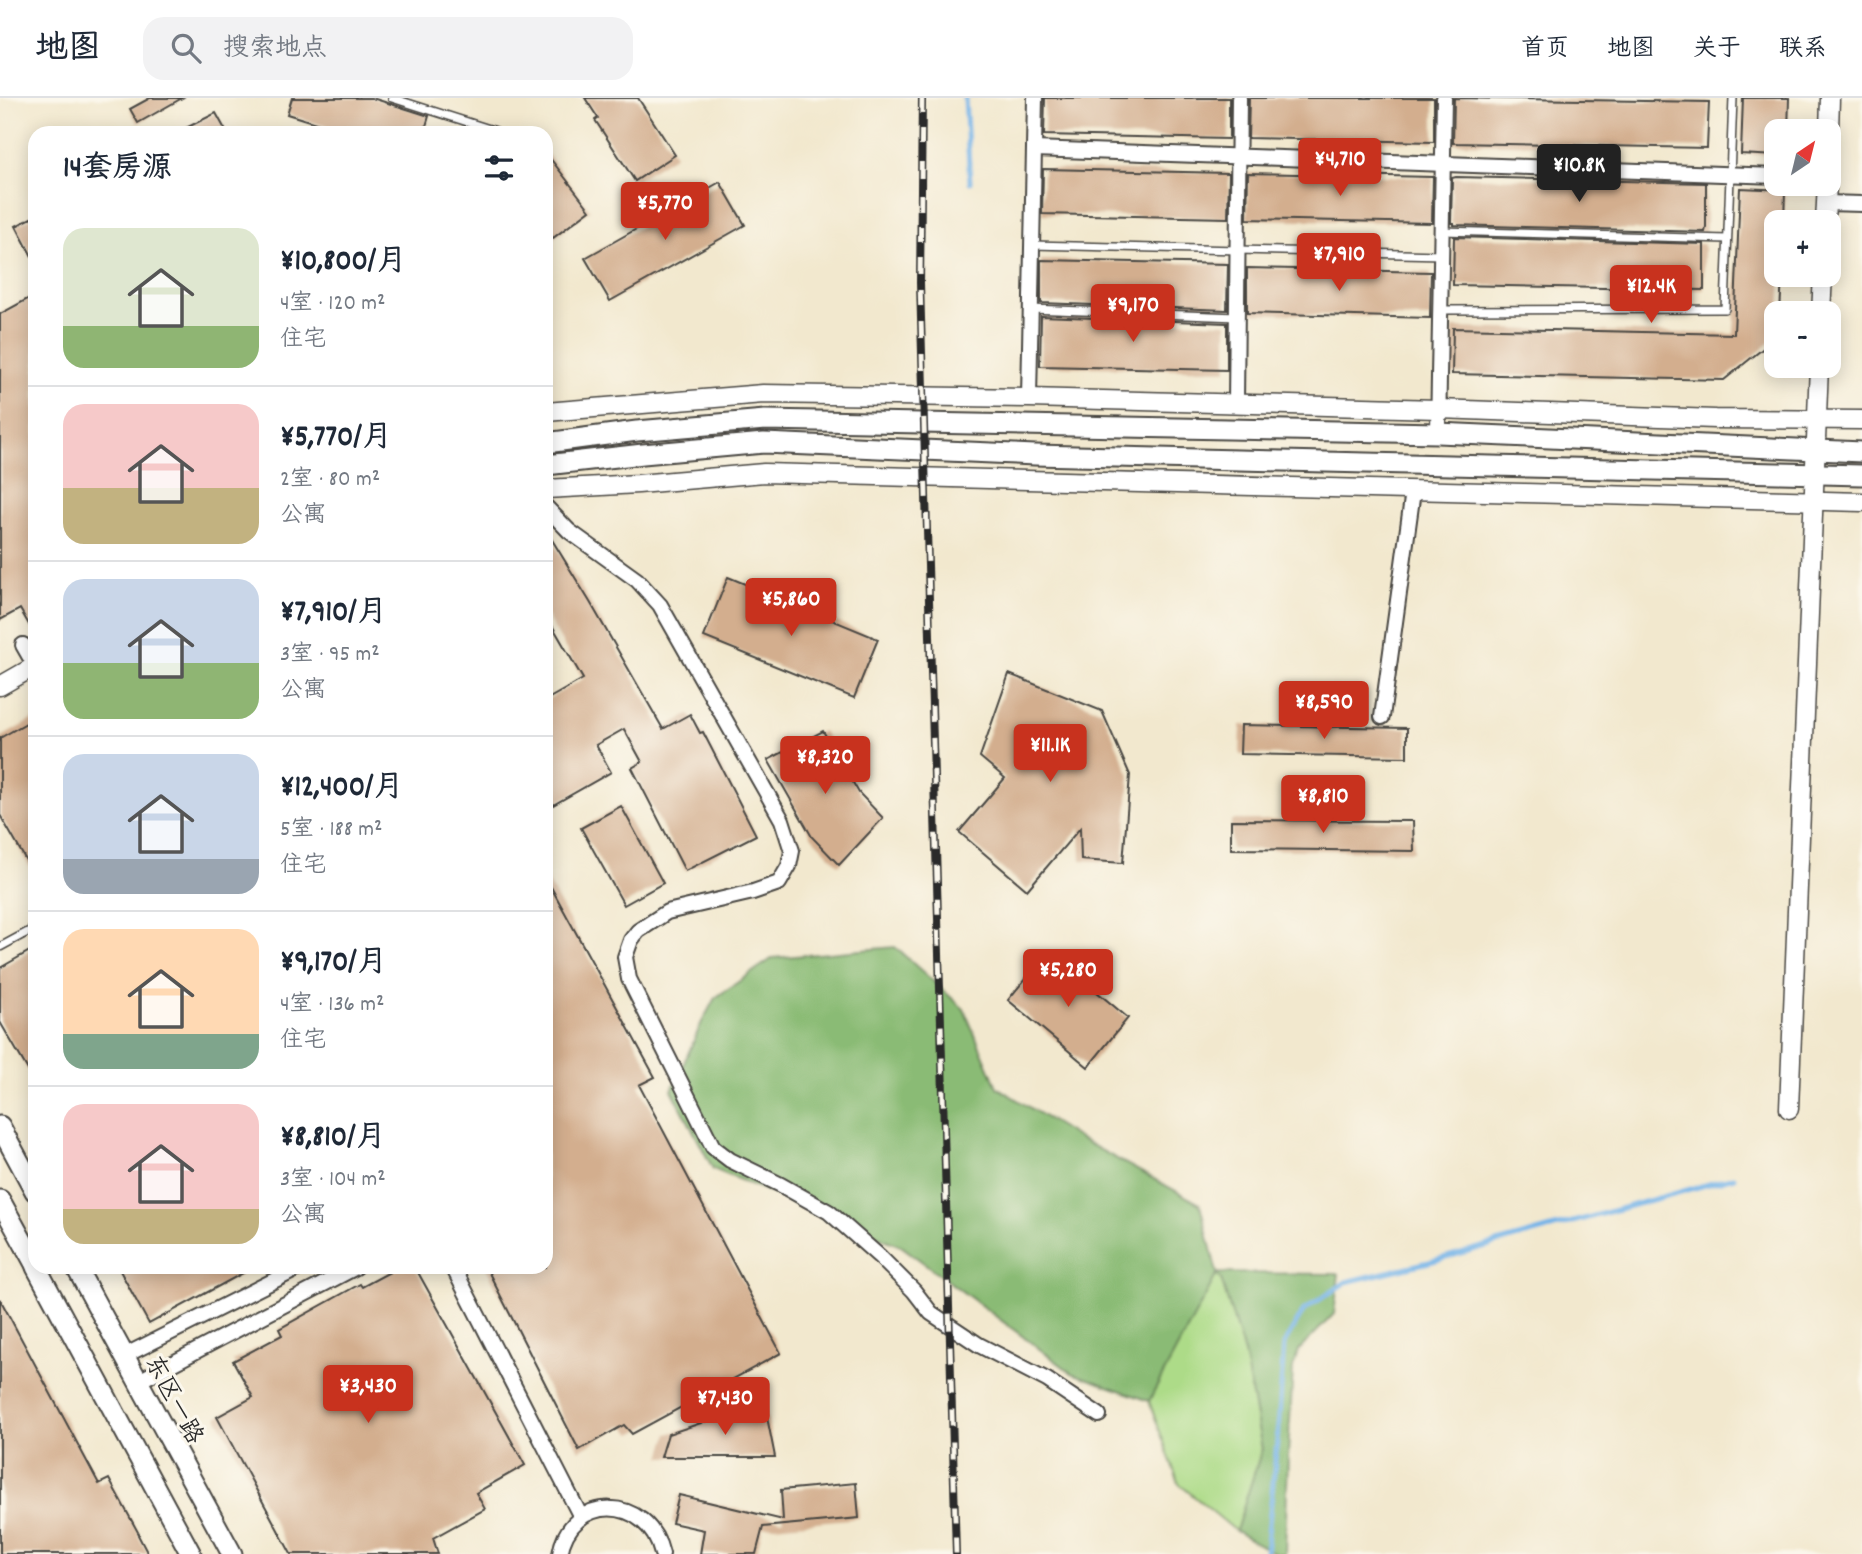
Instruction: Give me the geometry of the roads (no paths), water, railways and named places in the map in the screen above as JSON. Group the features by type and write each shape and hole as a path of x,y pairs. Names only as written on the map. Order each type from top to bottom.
{"main road":[{"path":"553,442 637,431 765,420 1438,432 1862,452"},
{"path":"553,464 764,443 1063,456 1862,475"},
{"path":"0,1126 28,1178"},
{"path":"0,1200 28,1251"},
{"path":"40,1274 191,1554"},
{"name":"东区一路","path":"80,1274 232,1554"},
{"path":"68,1326 98,1309"}],"street":[{"path":"1029,398 1035,98"},
{"path":"1236,404 1239,98"},
{"path":"1438,432 1444,98"},
{"path":"1829,119 1830,98"},
{"path":"1034,149 1764,175"},
{"path":"1826,196 1826,210"},
{"path":"1826,203 1862,204"},
{"path":"1789,1109 1819,378"},
{"path":"553,411 763,394 1029,398 1715,419 1862,420"},
{"path":"553,489 764,473 1862,502"},
{"path":"1382,717 1413,491"},
{"path":"553,514 569,531 637,580 660,605 782,820 792,851 789,866 779,883 753,892 667,912 638,931 631,940 625,957 629,979 713,1147 730,1160 829,1212 880,1256 931,1313 979,1345 1047,1380 1099,1415"},
{"path":"23,645 28,654"},
{"path":"0,686 28,670"},
{"path":"124,1356 287,1274"},
{"path":"137,1382 343,1274"},
{"path":"457,1274 581,1517"},
{"path":"560,1554 561,1544 569,1529 581,1517 596,1510 613,1508 631,1512 646,1522 656,1536 662,1554"}],"lane":[{"path":"392,98 480,126"},
{"path":"1440,310 1725,309 1732,98"},
{"path":"1441,231 1727,239"},
{"path":"1032,245 1441,255"},
{"path":"1031,309 1237,317"},
{"path":"0,947 28,932"}],"waterway":[{"path":"965,98 970,182"},
{"path":"1266,1554 1284,1344 1304,1310 1346,1282 1429,1262 1734,1177"}],"railway":[{"path":"922,98 920,283 956,1554"}]}
